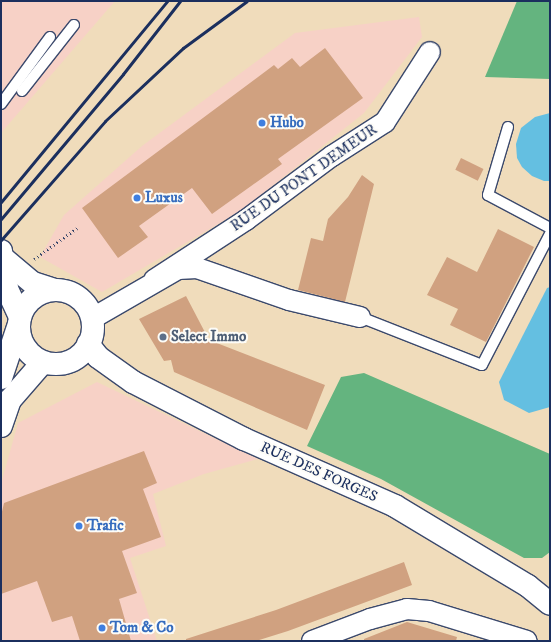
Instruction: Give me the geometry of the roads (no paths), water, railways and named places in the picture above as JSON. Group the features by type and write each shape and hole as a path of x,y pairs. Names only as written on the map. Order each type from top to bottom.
{"main road":[{"path":"2,255 24,276 54,290 67,292 78,298 92,318 88,344 80,354 69,361 56,364 44,362 33,356 25,347 20,336 19,321 7,289 2,255"},
{"path":"1,378 19,321 33,298 54,290"},
{"name":"RUE DES FORGES","path":"88,344 98,357 133,382 244,439 396,506 528,586 550,604"},
{"path":"1,426 10,400 44,362"}],"street":[{"name":"RUE DU PONT DEMEUR","path":"92,318 154,280 246,220 332,156 385,122 430,52"},
{"name":"RUE DU PONT DEMEUR","path":"154,280 178,268 197,268 289,300 360,317"},
{"path":"312,641 370,619 407,609 429,611 527,641"}],"lane":[{"path":"22,91 74,25"},
{"path":"1,104 50,37"},
{"path":"508,127 488,195 550,228"},
{"path":"360,317 482,365 550,234"}],"water":[{"path":"550,113 550,181 544,181 532,176 522,167 517,158 516,144 521,128 535,117"},
{"path":"550,287 550,407 529,413 504,400 499,382 547,288"}],"railway":[{"path":"1,202 167,1"},
{"path":"1,219 123,74 180,1"},
{"path":"1,240 105,121 183,48 247,1"}],"place":[{"name":"Hubo","path":"262,123"},
{"name":"Luxus","path":"137,198"},
{"name":"Select Immo","path":"163,337"},
{"name":"Trafic","path":"79,526"},
{"name":"Tom & Co","path":"102,628"}]}
